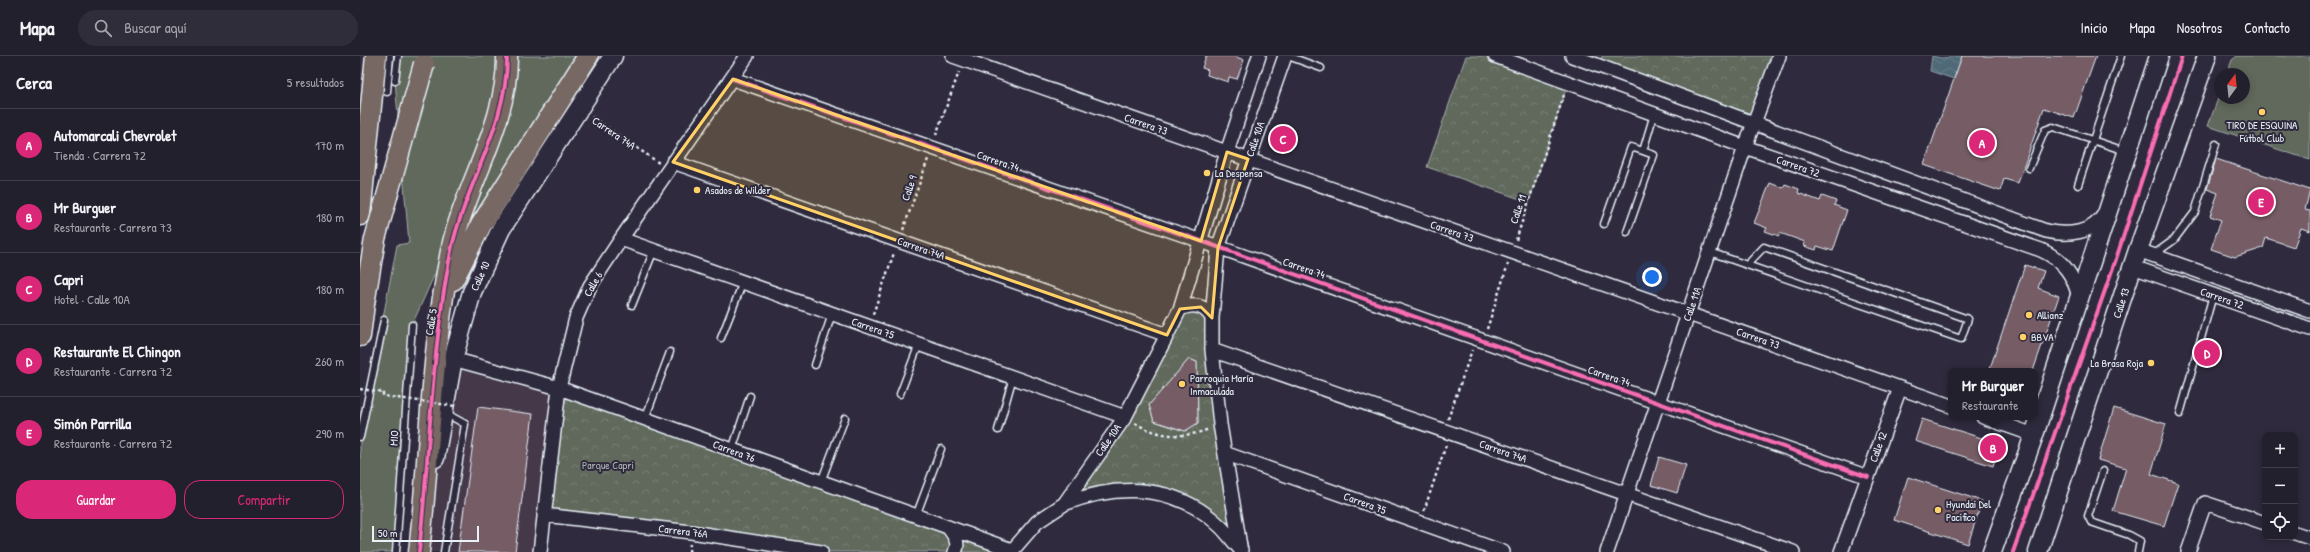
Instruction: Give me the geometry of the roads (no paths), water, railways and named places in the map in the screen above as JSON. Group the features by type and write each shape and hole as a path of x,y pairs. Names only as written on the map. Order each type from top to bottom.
{"main road":[{"path":"360,215 376,56"},
{"name":"Calle 5","path":"419,552 436,350 451,251 459,219 500,108 505,81 507,56"},
{"name":"Calle 10","path":"445,297 481,225 588,56"},
{"name":"Calle 10","path":"422,527 449,409 453,359 472,292 501,229 613,56"},
{"path":"1992,552 2034,435 2159,56"},
{"name":"Calle 13","path":"2038,552 2133,267 2146,253 2207,58"},
{"path":"360,336 375,239 425,60"}],"street":[{"name":"Calle 6","path":"540,552 559,388 576,318 590,286 671,166 733,79 746,56"},
{"name":"Calle 10A","path":"1012,551 1037,522 1064,504 1124,417 1168,335 1180,309 1227,152 1259,56"},
{"name":"Calle 10A","path":"1242,551 1227,454 1220,424 1212,350 1212,318 1218,248 1248,159 1287,56"},
{"name":"Carrera 72","path":"1495,56 1744,147 2041,250 2060,261 2067,269 2073,278 2079,298"},
{"path":"1572,56 2058,234 2071,234 2089,228 2104,215 2110,204"},
{"name":"Calle 11A","path":"1607,552 1710,252 1744,147 1755,124 1779,56"},
{"name":"Carrera 73","path":"958,58 1948,405"},
{"name":"Carrera 74","path":"733,79 1201,241 1868,477"},
{"name":"Carrera 74A","path":"671,166 899,241 1168,335"},
{"name":"Carrera 75","path":"621,239 1124,417"},
{"name":"Carrera 72","path":"2146,253 2310,311"},
{"name":"Carrera 72","path":"2133,267 2310,329"},
{"path":"2255,310 2261,294"},
{"path":"1180,309 1196,305 1205,309 1212,318"},
{"name":"Carrera 74A","path":"1212,350 1793,552"},
{"name":"Carrera 76","path":"453,359 559,388 1012,551"},
{"name":"Calle 12","path":"1841,552 1900,388"},
{"path":"1992,420 2034,435"},
{"name":"Carrera 75","path":"1227,454 1503,552"},
{"path":"1064,504 1087,495 1110,490 1134,490 1158,493 1181,501 1202,512 1221,527 1242,551"},
{"path":"2188,552 2205,503 2262,522"},
{"name":"Carrera 76A","path":"544,515 691,532 821,552"},
{"path":"948,527 956,537 957,548 955,552"},
{"path":"2298,534 2310,538"}],"lane":[{"path":"387,92 390,56"},
{"path":"395,81 398,56"},
{"path":"1287,56 1321,68"},
{"path":"2078,185 2121,56"},
{"path":"1643,151 1654,114"},
{"path":"2029,168 2045,130 2053,127 2128,153"},
{"path":"2146,253 2174,240 2195,212 2216,144"},
{"path":"1604,224 1631,147 1643,151 1654,155 1627,232"},
{"path":"1710,252 1747,265 1961,339 1968,319 1764,247 1747,265"},
{"path":"632,306 654,250"},
{"path":"721,338 742,282"},
{"path":"2180,414 2213,295"},
{"path":"814,365 832,313"},
{"path":"360,437 384,320"},
{"name":"MIO","path":"396,552 412,325"},
{"path":"900,394 919,344"},
{"path":"645,419 670,352"},
{"path":"998,430 1013,377"},
{"path":"732,450 750,396"},
{"path":"444,552 465,424 449,409"},
{"path":"821,482 845,418"},
{"path":"916,516 941,449"},
{"path":"2103,471 2088,516 2091,522 2129,535 2140,541 2138,552"}],"water":[{"path":"1932,56 1941,58 1962,56 1954,79 1930,71"}],"place":[{"name":"TIRO DE ESQUINA Fútbol Club","path":"2262,112"},
{"name":"Capri","path":"1283,139"},
{"name":"Automarcali Chevrolet","path":"1982,143"},
{"name":"La Despensa","path":"1207,173"},
{"name":"Asados de Wilder","path":"697,190"},
{"name":"Simón Parrilla","path":"2261,202"},
{"name":"Allianz","path":"2029,315"},
{"name":"BBVA","path":"2023,337"},
{"name":"Restaurante El Chingon","path":"2207,353"},
{"name":"La Brasa Roja","path":"2151,363"},
{"name":"Parroquia María Inmaculada","path":"1182,384"},
{"name":"Mr Burguer","path":"1993,448"},
{"name":"Hyundai Del Pacifico","path":"1938,510"}],"park label":[{"name":"Parque Capri","path":"608,465"}]}
